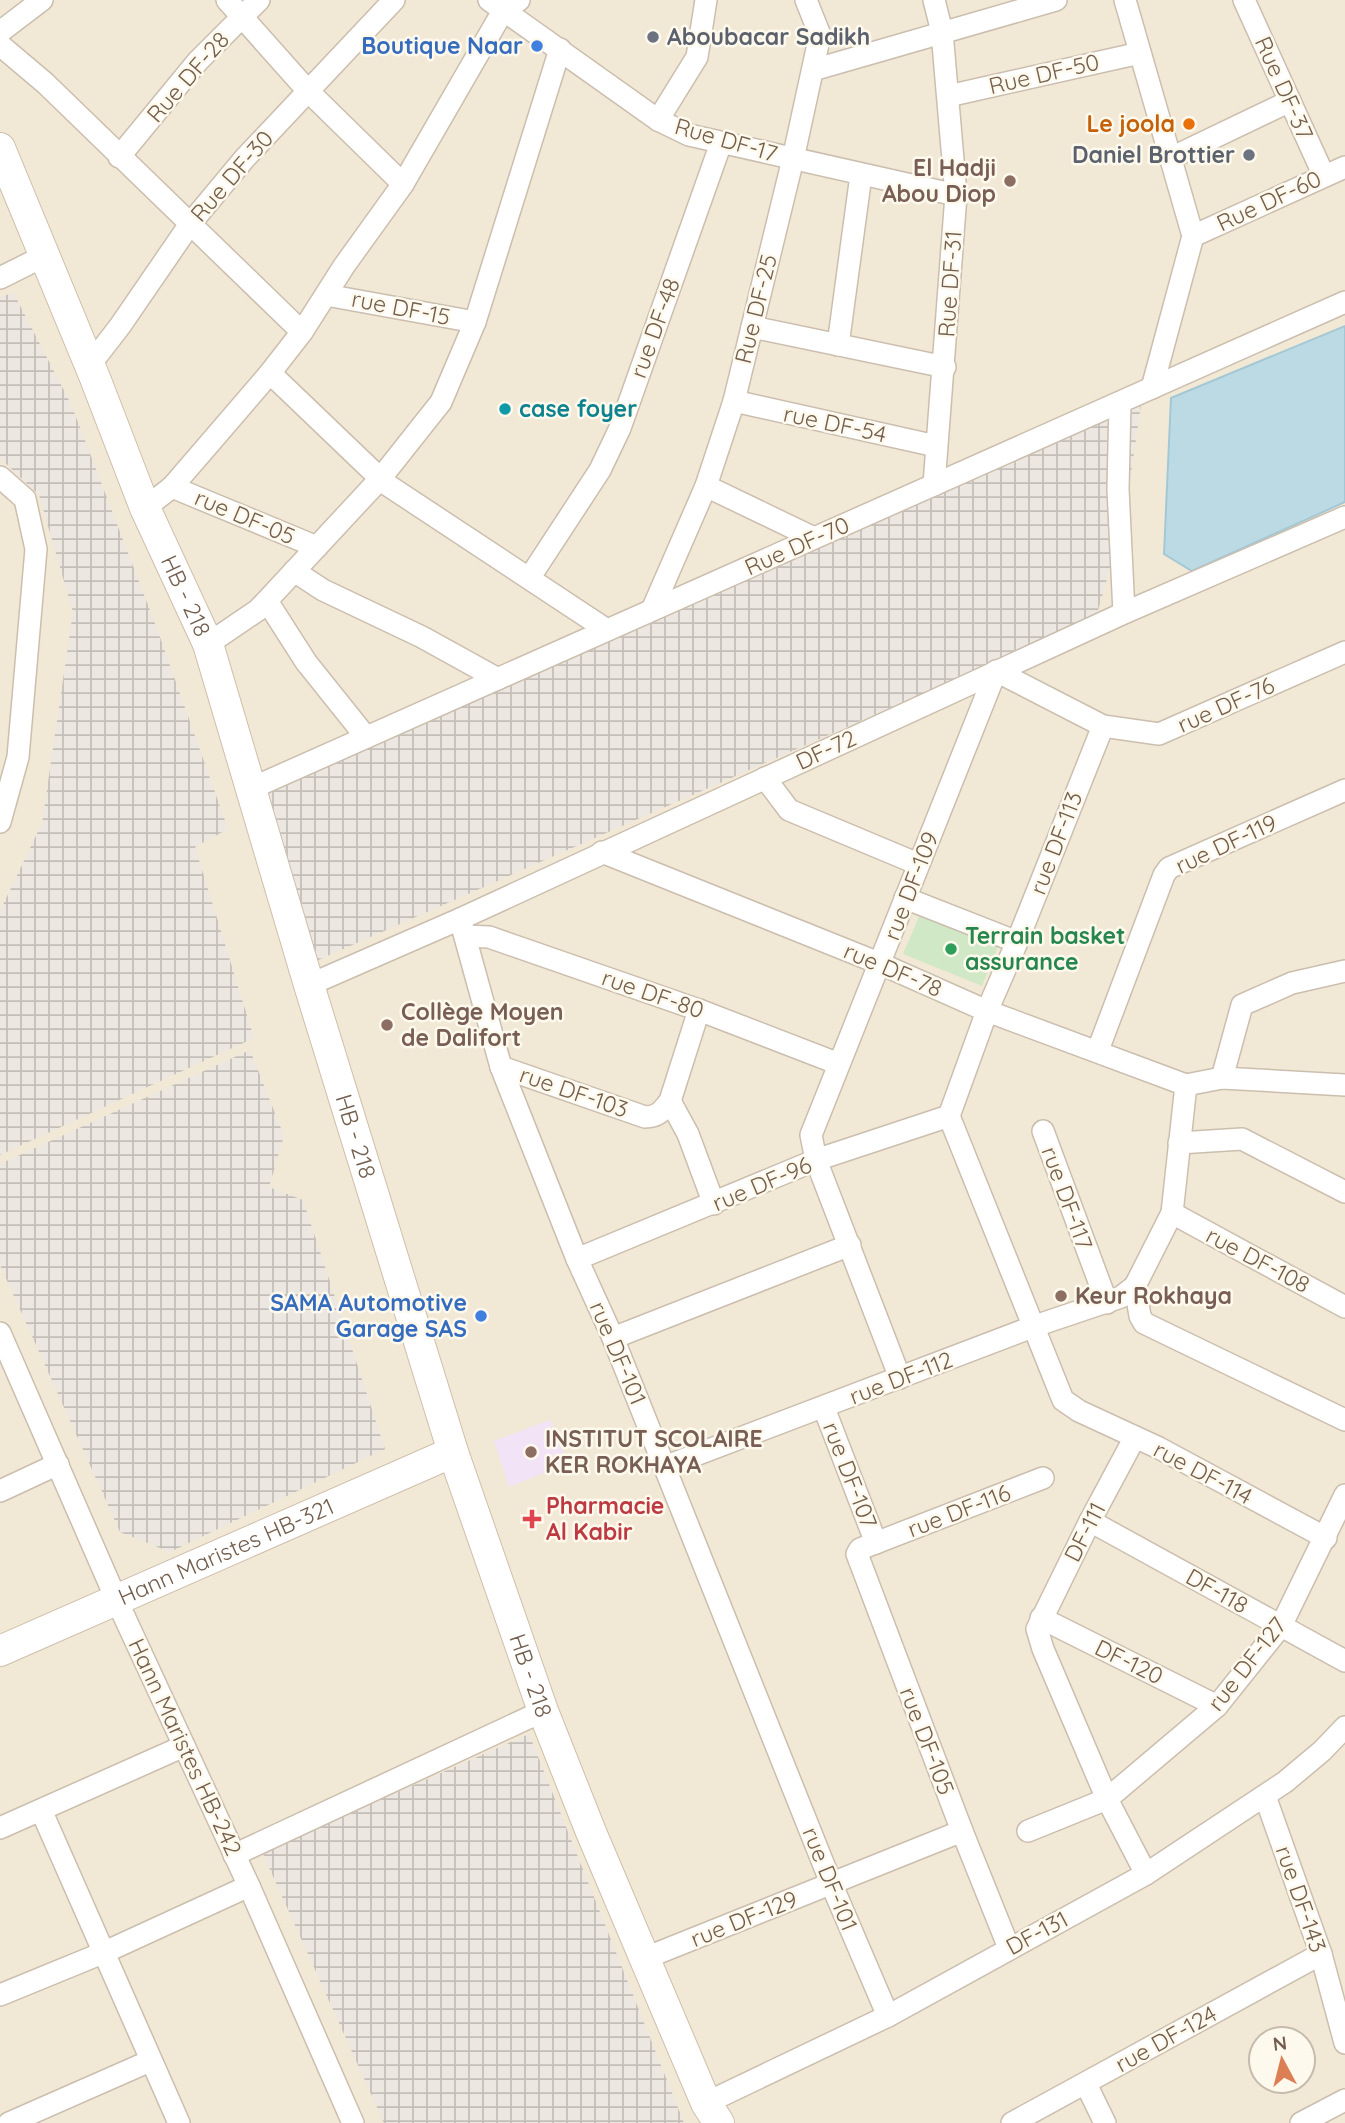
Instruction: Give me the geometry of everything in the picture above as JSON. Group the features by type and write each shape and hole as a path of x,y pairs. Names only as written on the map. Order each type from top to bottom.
{"main road":[{"name":"HB - 218","path":"1,152 96,379 145,508 208,644 309,985 453,1452 543,1711 643,1959 712,2113"},
{"name":"Hann Maristes HB-321","path":"0,1651 453,1452"}],"street":[{"path":"0,32 42,0"},
{"path":"227,0 309,91 403,184"},
{"name":"Rue DF-28","path":"119,157 198,61 259,0"},
{"name":"Rue DF-30","path":"89,366 190,224 245,158 394,0"},
{"path":"658,120 698,57 706,0"},
{"name":"Rue DF-25","path":"652,610 706,486 734,401 820,35 806,0"},
{"name":"Rue DF-31","path":"934,0 942,32 956,195 934,485"},
{"path":"813,70 942,32 1017,5 1056,0"},
{"path":"1125,0 1194,236 1152,388"},
{"name":"Rue DF-37","path":"1244,0 1324,176"},
{"path":"145,508 172,486 302,332 403,184 504,4"},
{"name":"Rue DF-17","path":"504,4 560,49 658,120 689,135 956,195"},
{"path":"0,46 45,83 302,332"},
{"path":"208,644 267,601 380,479 441,402 475,322 560,49"},
{"name":"Rue DF-50","path":"948,96 1140,52"},
{"path":"1171,158 1290,101"},
{"name":"rue DF-48","path":"530,578 600,470 620,428 721,143"},
{"name":"Rue DF-60","path":"1194,236 1345,167"},
{"path":"838,345 861,175"},
{"path":"0,278 44,256"},
{"name":"rue DF-15","path":"326,295 475,322"},
{"name":"Rue DF-70","path":"250,789 1345,302"},
{"path":"752,327 945,367"},
{"path":"270,373 380,479 607,630"},
{"name":"rue DF-54","path":"734,401 936,446"},
{"path":"1120,403 1118,489 1124,613"},
{"path":"0,477 25,499 36,549 18,757 0,822"},
{"name":"rue DF-05","path":"172,486 317,547"},
{"path":"706,486 814,538"},
{"name":"DF-72","path":"309,985 462,928 602,852 1124,613 1345,517"},
{"path":"294,571 323,590 422,637 498,678"},
{"path":"267,601 306,662 366,737"},
{"name":"rue DF-76","path":"996,671 1102,726 1159,734 1345,652"},
{"name":"rue DF-109","path":"813,1150 839,1064 996,671"},
{"name":"rue DF-113","path":"949,1116 987,1011 1102,726"},
{"path":"765,778 789,810 918,864"},
{"name":"rue DF-119","path":"1098,1050 1164,875 1170,868 1345,790"},
{"name":"rue DF-78","path":"602,852 881,964 987,1011 1098,1050 1186,1085"},
{"path":"905,898 1017,942"},
{"name":"rue DF-80","path":"462,928 699,1010 839,1064"},
{"name":"rue DF-101","path":"462,928 501,1067 577,1259 613,1338 831,1883 888,2016"},
{"path":"1222,1078 1242,1005 1292,983 1345,971"},
{"path":"699,1010 670,1101 688,1134 714,1204"},
{"name":"rue DF-103","path":"501,1067 645,1117 660,1113 670,1101"},
{"path":"1345,1085 1222,1078 1186,1085 1172,1213 1135,1286 1140,1316 1144,1323 1345,1420"},
{"path":"949,1116 1035,1326"},
{"name":"rue DF-96","path":"577,1259 714,1204 813,1150 949,1116"},
{"name":"rue DF-117","path":"1043,1131 1107,1303"},
{"path":"1179,1143 1242,1139 1345,1192"},
{"path":"813,1150 900,1378"},
{"name":"rue DF-108","path":"1172,1213 1345,1307"},
{"path":"613,1338 850,1245"},
{"name":"rue DF-112","path":"664,1467 1035,1326 1107,1303 1121,1297 1135,1286"},
{"name":"rue DF-114","path":"1035,1326 1063,1400 1079,1411 1159,1448 1326,1538"},
{"name":"Hann Maristes HB-242","path":"0,1333 117,1601 249,1886 353,2123"},
{"name":"rue DF-107","path":"824,1408 876,1543"},
{"name":"DF-111","path":"1039,1623 1135,1437"},
{"path":"0,1491 58,1464"},
{"name":"rue DF-116","path":"876,1543 1043,1478"},
{"name":"rue DF-127","path":"1028,1831 1107,1799 1217,1706 1281,1626 1345,1495"},
{"name":"DF-118","path":"1090,1521 1345,1661"},
{"name":"rue DF-105","path":"876,1543 860,1549 857,1553 858,1561 1009,1948"},
{"path":"1039,1623 1043,1649 1107,1799 1146,1874"},
{"name":"DF-120","path":"1039,1623 1217,1706"},
{"path":"234,1855 543,1711"},
{"name":"DF-131","path":"712,2113 1146,1874 1265,1796 1322,1751 1345,1727"},
{"path":"0,1828 184,1746"},
{"name":"rue DF-143","path":"1265,1796 1321,1954 1345,2043"},
{"path":"41,1810 179,2123"},
{"name":"rue DF-129","path":"643,1959 962,1831"},
{"path":"0,1996 105,1952 249,1886"},
{"name":"rue DF-124","path":"1012,2123 1039,2116 1126,2060 1321,1954"},
{"path":"9,2123 150,2061"},
{"path":"1086,2084 1105,2123"},
{"path":"1301,2123 1345,2100"}],"shaded area":[{"path":"0,0 1345,0 1345,2123 0,2123"},
{"path":"13,292 71,404 156,626 228,829 195,847 254,1038 0,1155 0,911 42,823 73,612 39,495 0,458 0,298"},
{"path":"1141,405 1124,521 1096,617 316,961 265,792"},
{"path":"250,1050 284,1136 269,1187 303,1200 385,1449 170,1552 120,1532 0,1265 0,1164"},
{"name":"INSTITUT SCOLAIRE KER ROKHAYA","path":"550,1420 568,1463 509,1487 494,1441"},
{"path":"529,1734 684,2123 384,2123 262,1852"}],"green space":[{"name":"Terrain basket assurance","path":"921,912 999,944 982,986 903,954"}],"water":[{"path":"1345,326 1345,502 1192,571 1164,554 1171,398"}],"place":[{"name":"Aboubacar Sadikh","path":"653,37"},
{"name":"Boutique Naar","path":"537,46"},
{"name":"Le joola","path":"1189,124"},
{"name":"Daniel Brottier","path":"1249,155"},
{"name":"El Hadji Abou Diop","path":"1010,181"},
{"name":"case foyer","path":"505,409"},
{"name":"Terrain basket assurance","path":"951,949"},
{"name":"Collège Moyen de Dalifort","path":"387,1025"},
{"name":"Keur Rokhaya","path":"1061,1296"},
{"name":"SAMA Automotive Garage SAS","path":"481,1316"},
{"name":"INSTITUT SCOLAIRE KER ROKHAYA","path":"531,1452"},
{"name":"Pharmacie Al Kabir","path":"532,1519"}]}
